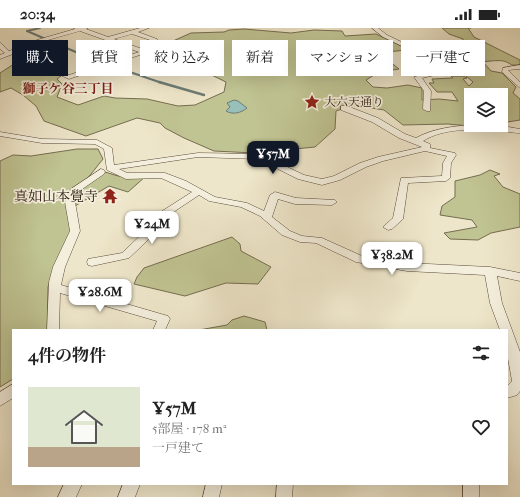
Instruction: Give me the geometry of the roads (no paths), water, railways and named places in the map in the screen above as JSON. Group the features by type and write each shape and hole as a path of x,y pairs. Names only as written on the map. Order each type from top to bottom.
{"street":[{"path":"0,57 39,41 80,28 140,50"},
{"path":"108,39 146,28"},
{"path":"375,28 385,36 408,47 433,74 417,77 426,85 429,91 427,109"},
{"path":"133,32 155,40"},
{"path":"0,44 3,49 69,77 140,54"},
{"path":"520,67 505,69 505,72 520,86"},
{"path":"344,108 375,120 402,136 427,146 425,149"},
{"path":"417,141 422,137 441,131 496,128 520,131"},
{"path":"0,134 42,141 97,142 108,148 106,170"},
{"path":"53,329 56,288 55,282 59,268 76,231 70,202 74,191 106,170 198,155 222,157 254,156 301,177 322,182 337,178 363,165 381,159 425,149 452,155 447,163 446,178 416,181 393,178"},
{"path":"106,170 126,176 162,175 183,183 212,199 244,205 267,217 286,233 300,239 318,240 360,259 407,267 490,271 520,277"},
{"path":"388,227 398,219 404,180"},
{"path":"92,262 125,256 145,237 160,217 177,204 198,192"},
{"path":"267,217 275,195 295,201 332,202"},
{"path":"490,271 496,304 506,329"},
{"path":"56,288 164,319 159,329"},
{"path":"508,337 516,360 519,382 512,391 508,392"},
{"path":"0,400 12,391"},
{"path":"66,497 73,485"},
{"path":"126,497 132,485"},
{"path":"212,497 214,485"},
{"path":"284,497 285,485"},
{"path":"471,485 471,497"}],"water":[{"path":"234,100 238,101 247,108 237,113 226,111 230,107 227,103"}],"waterway":[{"path":"40,28 27,31 92,59 160,82"},
{"path":"160,82 204,95"}],"place":[{"name":"大六天通り","path":"312,102"},
{"name":"真如山本覺寺","path":"110,196"}],"district":[{"name":"獅子ケ谷三丁目","path":"68,88"}]}
